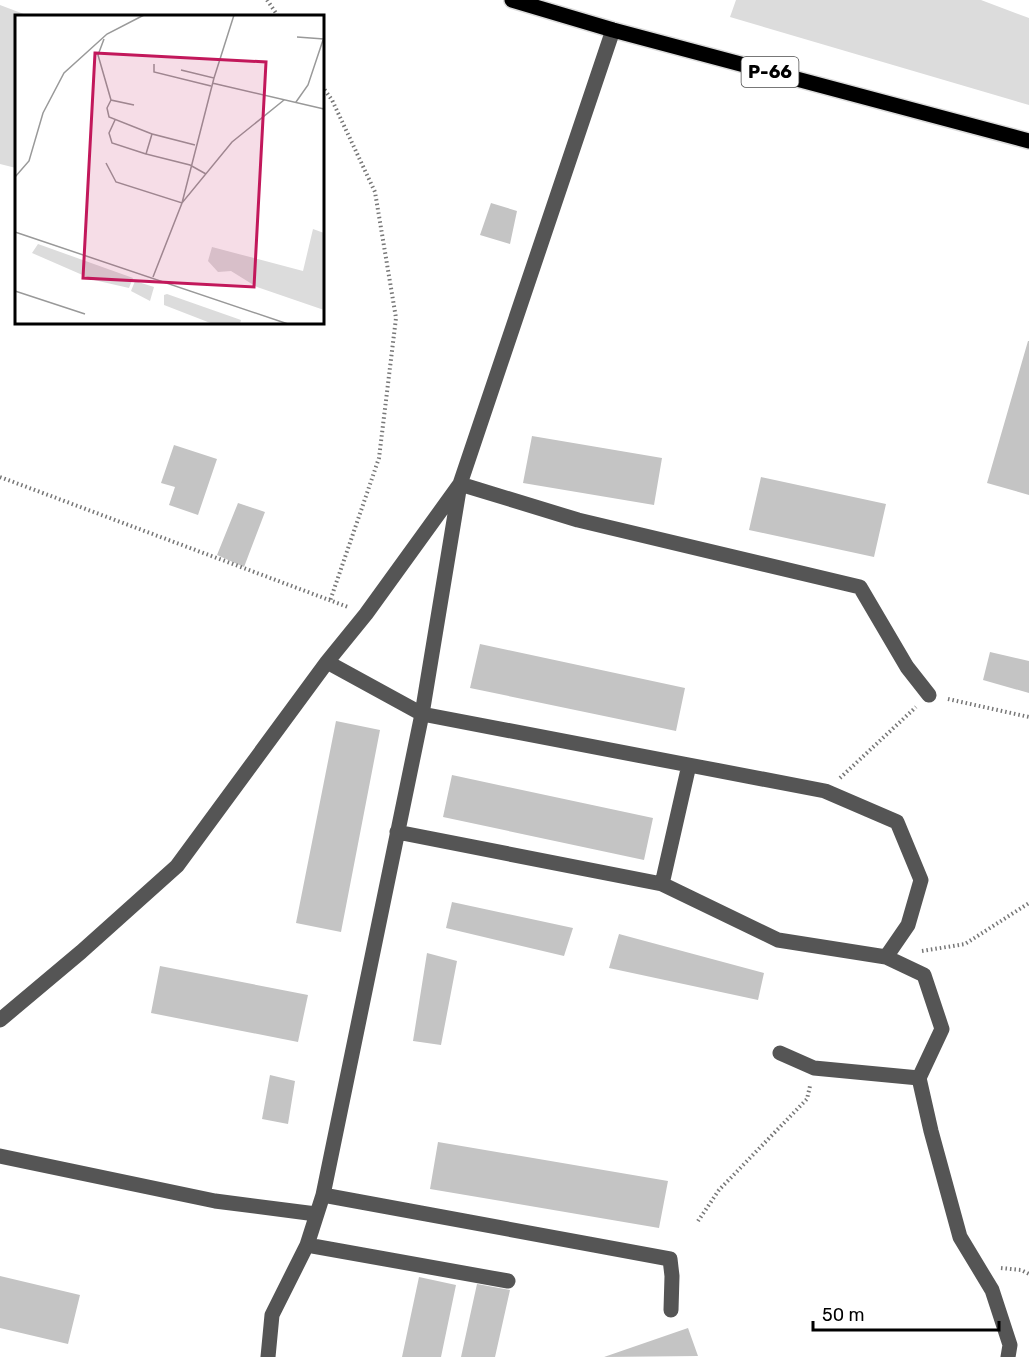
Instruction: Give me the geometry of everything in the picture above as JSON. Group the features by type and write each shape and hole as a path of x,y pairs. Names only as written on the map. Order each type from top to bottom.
{"main road":[{"name":"Р-66","path":"512,0 613,30 1029,141"}],"street":[{"path":"268,1357 272,1315 307,1245 323,1195 422,714 460,484 613,30"},
{"path":"0,1020 81,952 177,866 327,662 366,614 460,484"},
{"path":"460,484 578,520 860,587 907,667 929,695"},
{"path":"327,662 422,714 825,791 897,822 921,880 908,925 886,957"},
{"path":"662,884 689,765"},
{"path":"397,832 662,884 778,940 886,957 924,975 942,1029 919,1078 930,1131 960,1237 992,1290 1010,1346 1008,1357"},
{"path":"780,1053 814,1068 919,1078"},
{"path":"0,1156 215,1201 316,1214"},
{"path":"323,1195 670,1259 671,1310"},
{"path":"307,1245 508,1281"}],"path":[{"path":"267,0 277,15"},
{"path":"324,89 332,100 375,192 396,318 379,458 330,601"},
{"path":"0,477 366,614"},
{"path":"825,791 929,695 1029,717"},
{"path":"920,951 965,944 1029,903"},
{"path":"698,1221 719,1190 807,1099 814,1068"}],"shaded area":[{"path":"736,0 981,0 1029,18 1029,105 730,17"},
{"path":"0,5 26,15 15,15 15,168 0,164"}],"building":[{"path":"491,203 517,211 510,244 480,235"},
{"path":"1029,341 1029,495 987,483"},
{"path":"532,436 662,458 654,505 523,483"},
{"path":"174,445 217,459 198,515 169,505 175,487 161,483"},
{"path":"761,477 886,504 874,557 749,530"},
{"path":"238,503 265,512 244,567 217,555"},
{"path":"480,644 685,688 676,731 470,688"},
{"path":"990,652 1029,661 1029,693 983,680"},
{"path":"336,721 380,730 341,932 296,923"},
{"path":"452,775 653,818 644,860 443,817"},
{"path":"452,902 573,928 564,956 446,928"},
{"path":"619,934 764,973 758,1000 609,968"},
{"path":"427,953 457,961 441,1045 413,1041"},
{"path":"160,966 308,995 298,1042 151,1013"},
{"path":"270,1075 295,1081 288,1124 262,1119"},
{"path":"438,1142 668,1181 659,1228 430,1189"},
{"path":"0,1276 80,1295 68,1344 0,1328"},
{"path":"419,1277 456,1285 441,1357 402,1357"},
{"path":"477,1284 510,1290 495,1357 461,1357"},
{"path":"688,1328 698,1356 604,1357"}]}
